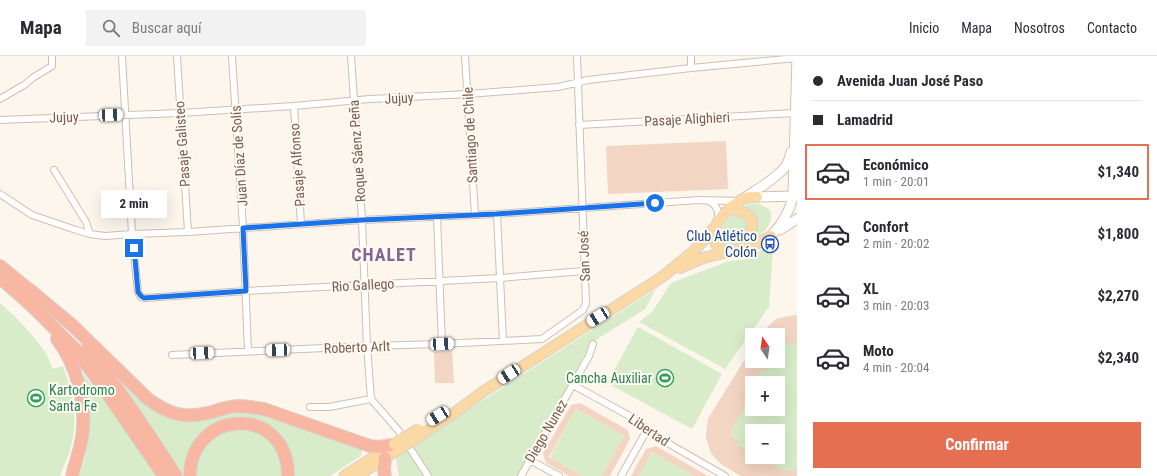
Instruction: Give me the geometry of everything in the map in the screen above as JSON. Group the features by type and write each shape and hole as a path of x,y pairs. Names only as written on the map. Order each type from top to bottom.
{"highway":[{"path":"0,266 72,325 148,399 161,408 176,414 189,416 205,414 231,407 247,406 264,409 370,446 395,446"},
{"path":"0,279 63,347 79,386 83,408 82,436 80,450 72,476"},
{"path":"0,279 37,310 75,350 98,380 164,476"},
{"path":"29,289 83,344 108,376 176,476"},
{"path":"190,476 190,469 195,454 203,440 216,430 229,424 244,423 258,426 268,431 276,439 288,462 288,476"},
{"path":"385,458 385,476"}],"main road":[{"path":"771,236 782,224 795,196 794,141 797,57"},
{"path":"662,277 694,251 713,230 718,220 729,208 779,174 788,163 794,141"},
{"path":"742,199 795,196"},
{"path":"729,208 745,212 751,219 752,227 750,236 741,250"},
{"path":"344,476 454,413 484,391 662,277 689,263 703,258 741,250 752,246 771,236 797,218"},
{"path":"713,230 716,244 720,249 729,252"},
{"path":"358,476 385,458 395,446"}],"street":[{"path":"0,99 52,66 52,56"},
{"path":"122,56 132,234"},
{"name":"Pasaje Galisteo","path":"177,56 188,232"},
{"name":"Juan Díaz de Solís","path":"232,56 243,228 248,351"},
{"name":"Roque Sáenz Peña","path":"351,56 362,220 367,346 371,399"},
{"name":"Santiago de Chile","path":"465,56 475,215"},
{"name":"San José","path":"542,339 583,310 586,304 576,56"},
{"path":"691,56 691,68"},
{"name":"Jujuy","path":"0,120 180,113 558,87 588,80 797,57"},
{"name":"Pasaje Alfonso","path":"294,106 301,224"},
{"name":"Pasaje Alighieri","path":"579,124 795,113"},
{"path":"54,170 86,222 90,234"},
{"path":"0,194 32,214 76,230 105,236 742,199"},
{"path":"706,200 718,208 718,220"},
{"path":"497,214 503,341"},
{"path":"437,216 442,344"},
{"name":"Rio Gallego","path":"132,234 138,292 144,298 365,284 500,278 584,271"},
{"name":"Roberto Arlt","path":"172,355 542,339"},
{"name":"Diego Nunez","path":"520,476 573,385 594,344"},
{"name":"Libertad","path":"573,385 635,419 657,438 725,476"},
{"path":"310,407 329,407 371,399 398,430 428,476"},
{"path":"621,476 647,430"},
{"path":"530,460 559,476"}],"green space":[{"path":"748,204 759,204 769,209 771,217 766,230 754,239 740,244 732,245 721,241 722,229 725,223 733,214"},
{"path":"763,249 773,249 769,307 754,328 745,328 745,341 725,369 639,322 651,313 671,283 729,261 748,259"},
{"path":"656,289 645,309 591,343 574,374 578,374 560,414 541,432 533,446 534,448 535,447 517,476 399,476 396,459 416,443"},
{"name":"Kartodromo Santa Fe","path":"0,303 37,341 47,355 53,369 63,366 70,387 74,408 74,429 69,453 60,476 0,476"},
{"path":"797,315 797,476 741,476 721,464 711,453 706,437 708,419 745,359 745,368 785,368 785,328 777,328 776,319"},
{"name":"Cancha Auxiliar","path":"638,327 722,374 692,429 607,383"},
{"path":"109,368 169,417 254,411 356,445 362,450 361,456 330,476 294,476 295,469 288,445 280,435 265,424 252,418 244,418 219,424 209,429 201,436 189,453 184,476"},
{"path":"82,372 99,393 157,476 79,476 85,458 90,422 87,395"},
{"path":"578,410 623,435 623,438 601,476 583,476 551,458 551,455 575,411"},
{"path":"239,428 255,429 269,437 282,460 281,476 195,476 197,463 206,444 222,431"},
{"path":"654,453 694,476 639,476 651,454"}],"building":[{"path":"726,141 728,189 608,194 606,146"},
{"path":"797,315 797,344 794,342 792,345 785,344 785,328 766,328 776,319"},
{"path":"452,351 454,383 435,383 434,352"},
{"path":"745,359 745,368 768,368 766,372 762,370 759,376 745,376 745,400 743,403 745,407 731,431 732,437 738,441 736,445 745,450 745,464 772,464 784,471 797,470 797,476 741,476 721,464 711,453 706,437 708,419"},
{"path":"580,403 628,430 630,439 610,476 601,476 624,436 576,409 549,457 583,476 569,476 546,463 543,453 571,405"},
{"path":"656,446 708,476 694,476 652,452 639,476 631,476 646,449"}],"place":[{"name":"Club Atlético Colón","path":"770,244"},
{"name":"Cancha Auxiliar","path":"665,378"},
{"name":"Kartodromo Santa Fe","path":"36,398"}],"district":[{"name":"CHALET","path":"384,255"}],"route":[{"path":"134,248 138,292 144,298 246,291 243,228 362,220 497,214 655,203"}]}
